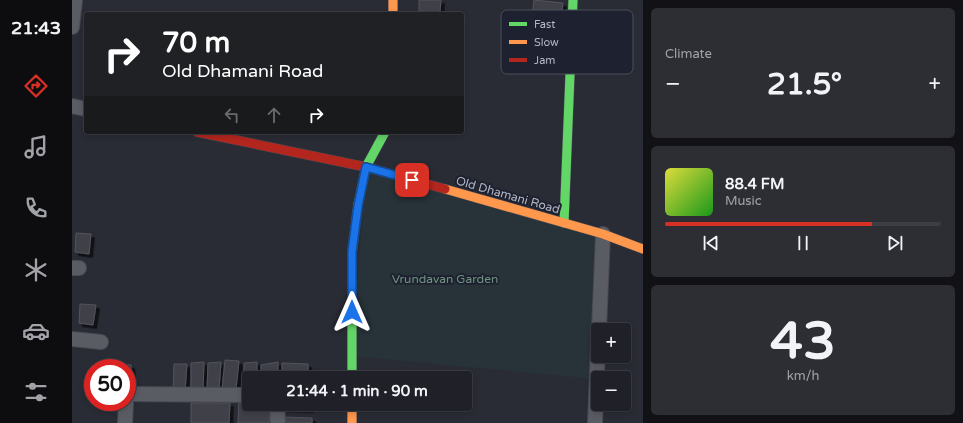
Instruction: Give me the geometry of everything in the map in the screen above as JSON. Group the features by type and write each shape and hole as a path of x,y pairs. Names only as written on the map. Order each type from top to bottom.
{"street":[{"path":"72,27 76,0"},
{"path":"392,12 393,0"},
{"path":"573,0 573,10"},
{"path":"564,223 570,74"},
{"path":"72,106 84,109"},
{"name":"Old Dhamani Road","path":"207,134 366,167 603,234 643,249"},
{"path":"352,371 352,252 358,206 366,167 384,134"},
{"path":"599,323 603,234"},
{"path":"72,339 101,342"},
{"path":"595,423 597,363"},
{"path":"136,394 242,396"},
{"path":"125,423 126,411"},
{"path":"277,411 278,423"},
{"path":"352,411 352,423"}],"green space":[{"name":"Vrundavan Garden","path":"366,167 603,234 599,323 591,323 591,363 598,363 597,371 591,371 591,378 352,356"}],"building":[{"path":"419,0 441,0 440,12 419,11"},
{"path":"534,0 563,3 562,10 533,10"},
{"path":"76,233 91,234 89,254 75,252"},
{"path":"80,304 96,305 93,325 79,323"},
{"path":"225,360 239,361 236,389 222,389"},
{"path":"204,362 203,390 191,390 191,363"},
{"path":"221,362 219,390 207,390 208,363"},
{"path":"257,362 257,371 244,371 244,363"},
{"path":"278,362 278,371 261,371 261,365"},
{"path":"282,363 308,364 308,371 282,371"},
{"path":"174,364 187,364 185,391 173,391"},
{"path":"239,397 242,397 242,411 270,411 269,423 238,423"},
{"path":"191,403 230,403 229,423 191,423"},
{"path":"282,417 312,418 312,423 282,423"}],"traffic: fast":[{"path":"573,0 573,10"},
{"path":"564,223 570,74"},
{"path":"352,371 352,252 358,205 366,167 384,134"}],"traffic: slow":[{"path":"393,0 393,12"},
{"path":"445,189 603,234 643,249"},
{"path":"352,411 352,423"}],"traffic: jam":[{"path":"207,134 366,167 445,189"}],"route":[{"path":"352,312 352,252 358,206 366,167 412,180"}]}
